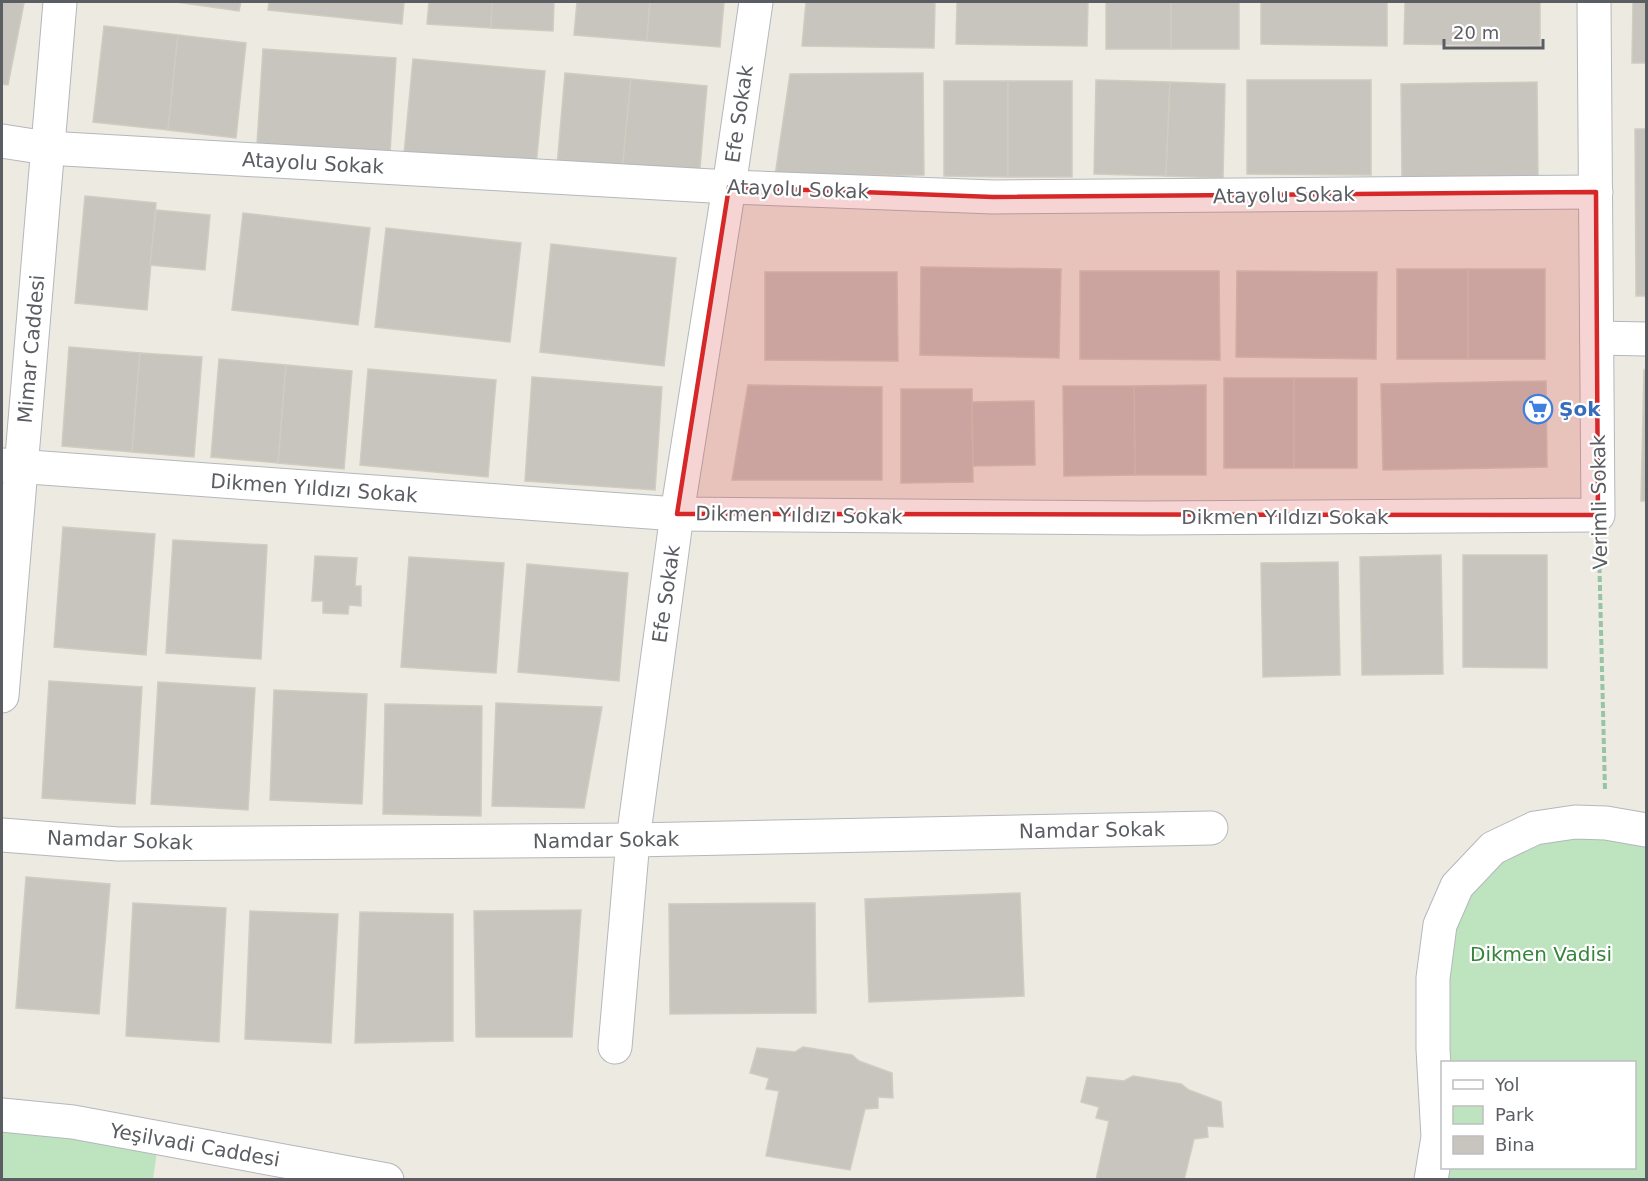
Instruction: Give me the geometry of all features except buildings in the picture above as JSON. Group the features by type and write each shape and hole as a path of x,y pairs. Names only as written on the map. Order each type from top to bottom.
{"street":[{"name":"Mimar Caddesi","path":"2,696 12,466 47,148 60,2"},
{"name":"Efe Sokak","path":"615,1047 633,840 677,514 756,2"},
{"name":"Verimli Sokak","path":"1594,2 1598,515"},
{"name":"Atayolu Sokak","path":"2,141 47,148 729,187 993,197 1596,192"},
{"path":"1597,338 1647,339"},
{"name":"Dikmen Yıldızı Sokak","path":"12,466 677,514 1130,518 1598,515"},
{"path":"1431,1179 1438,1137 1433,1050 1433,978 1440,925 1457,886 1493,849 1535,828 1575,822 1606,823 1647,830"},
{"name":"Namdar Sokak","path":"2,835 118,844 633,840 1211,828"},
{"name":"Yeşilvadi Caddesi","path":"2,1114 73,1122 387,1179"}],"path":[{"name":"Verimli Sokak","path":"1598,515 1606,823"}],"highlighted area":[{"path":"729,187 993,197 1596,192 1598,515 677,514"}],"green space":[{"name":"Dikmen Vadisi","path":"1646,830 1646,1179 1431,1180 1440,925 1493,848"},
{"path":"2,1115 159,1138 153,1179 2,1180"}],"place":[{"name":"Şok","path":"1538,409"}]}
